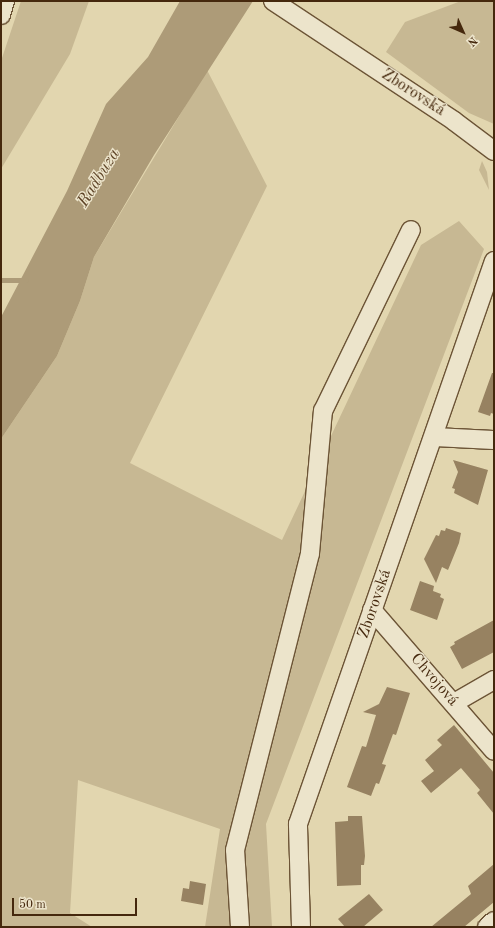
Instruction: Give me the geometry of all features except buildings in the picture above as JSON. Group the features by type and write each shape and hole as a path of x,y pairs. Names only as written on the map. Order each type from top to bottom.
{"street":[{"path":"1,15 5,1"},
{"name":"Zborovská","path":"273,1 454,121 494,150"},
{"path":"240,927 235,850 310,553 323,411 411,230"},
{"name":"Zborovská","path":"301,927 298,824 372,610 489,284 494,261"},
{"path":"434,437 494,440"},
{"name":"Chvojová","path":"372,610 494,751"},
{"path":"454,703 494,680"},
{"path":"487,927 494,921"}],"shaded area":[{"path":"21,1 89,1 70,54 1,169 1,61"},
{"path":"461,1 494,1 494,124 469,113 386,52 405,22"},
{"path":"207,70 267,186 130,463 282,540 421,245 459,221 484,249 266,824 272,927 205,927 220,829 78,780 70,913 92,927 1,927 1,439 57,356 80,301 94,257"},
{"path":"482,161 487,172 489,190 479,170"}],"water":[{"name":"Radbuza","path":"180,1 253,1 154,155 94,257 80,301 57,356 1,439 1,317 67,191 106,104 148,57"}],"waterway":[{"path":"1,280 26,280"}]}
